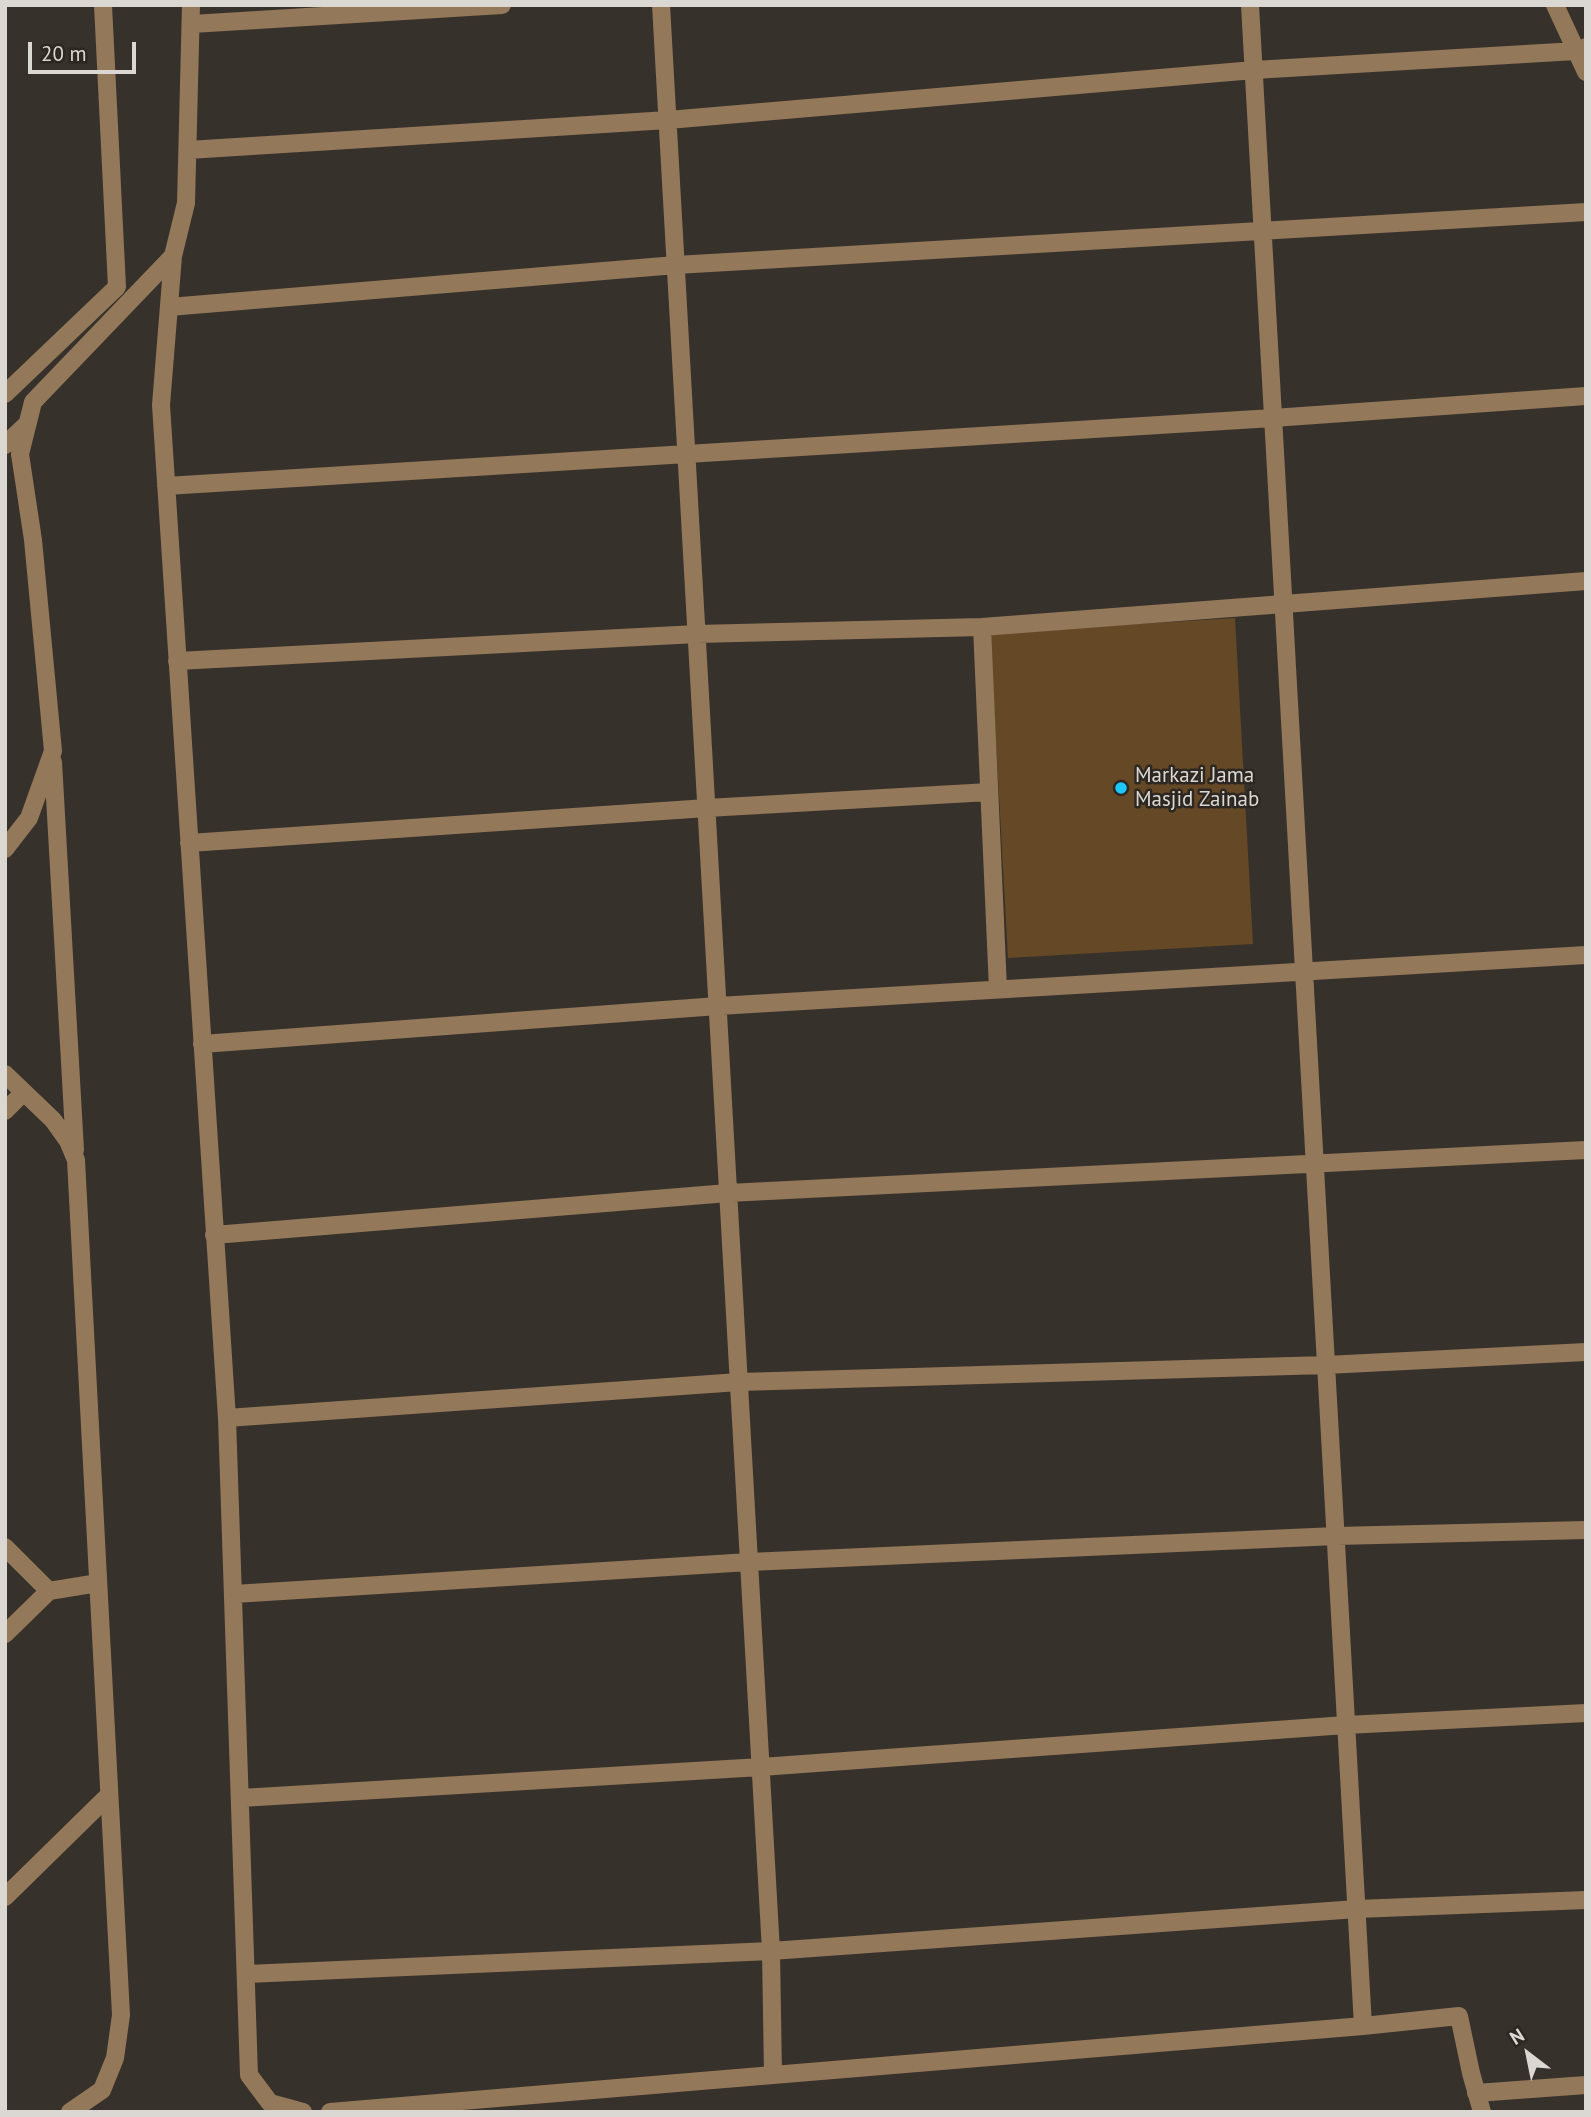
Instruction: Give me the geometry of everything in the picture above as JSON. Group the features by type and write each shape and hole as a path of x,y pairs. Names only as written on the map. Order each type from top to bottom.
{"street":[{"path":"5,394 117,287 103,5"},
{"path":"191,5 187,203 173,256 161,405 227,1418 249,2075 270,2103 303,2112"},
{"path":"192,24 502,5"},
{"path":"661,5 771,1951 773,2075"},
{"path":"1250,5 1363,2026"},
{"path":"1555,5 1581,49 1586,72"},
{"path":"188,150 668,120 1254,70 1581,49"},
{"path":"169,307 676,265 1586,212"},
{"path":"70,2112 102,2090 115,2058 121,2015 53,751 33,540 20,454 33,402 173,256"},
{"path":"166,486 1273,418 1586,396"},
{"path":"5,445 28,423"},
{"path":"177,661 697,634 982,627 1586,580"},
{"path":"982,627 998,989"},
{"path":"5,849 29,818 53,751"},
{"path":"189,843 707,807 989,792"},
{"path":"202,1044 718,1006 1586,955"},
{"path":"5,1074 53,1120 68,1141 76,1160"},
{"path":"5,1111 24,1092"},
{"path":"214,1235 729,1193 1586,1150"},
{"path":"227,1418 739,1382 1326,1365 1586,1352"},
{"path":"233,1594 749,1562 1336,1536 1586,1530"},
{"path":"5,1548 49,1591"},
{"path":"5,1634 49,1591 98,1583"},
{"path":"241,1798 761,1767 1346,1725 1586,1713"},
{"path":"5,1897 109,1796"},
{"path":"247,1975 771,1951 1357,1909 1586,1900"},
{"path":"330,2112 1459,2016 1482,2112"},
{"path":"1476,2093 1586,2085"}],"building":[{"name":"Markazi Jama Masjid Zainab","path":"1235,618 1253,944 1008,958 990,633"}],"place":[{"name":"Markazi Jama Masjid Zainab","path":"1121,788"}]}
